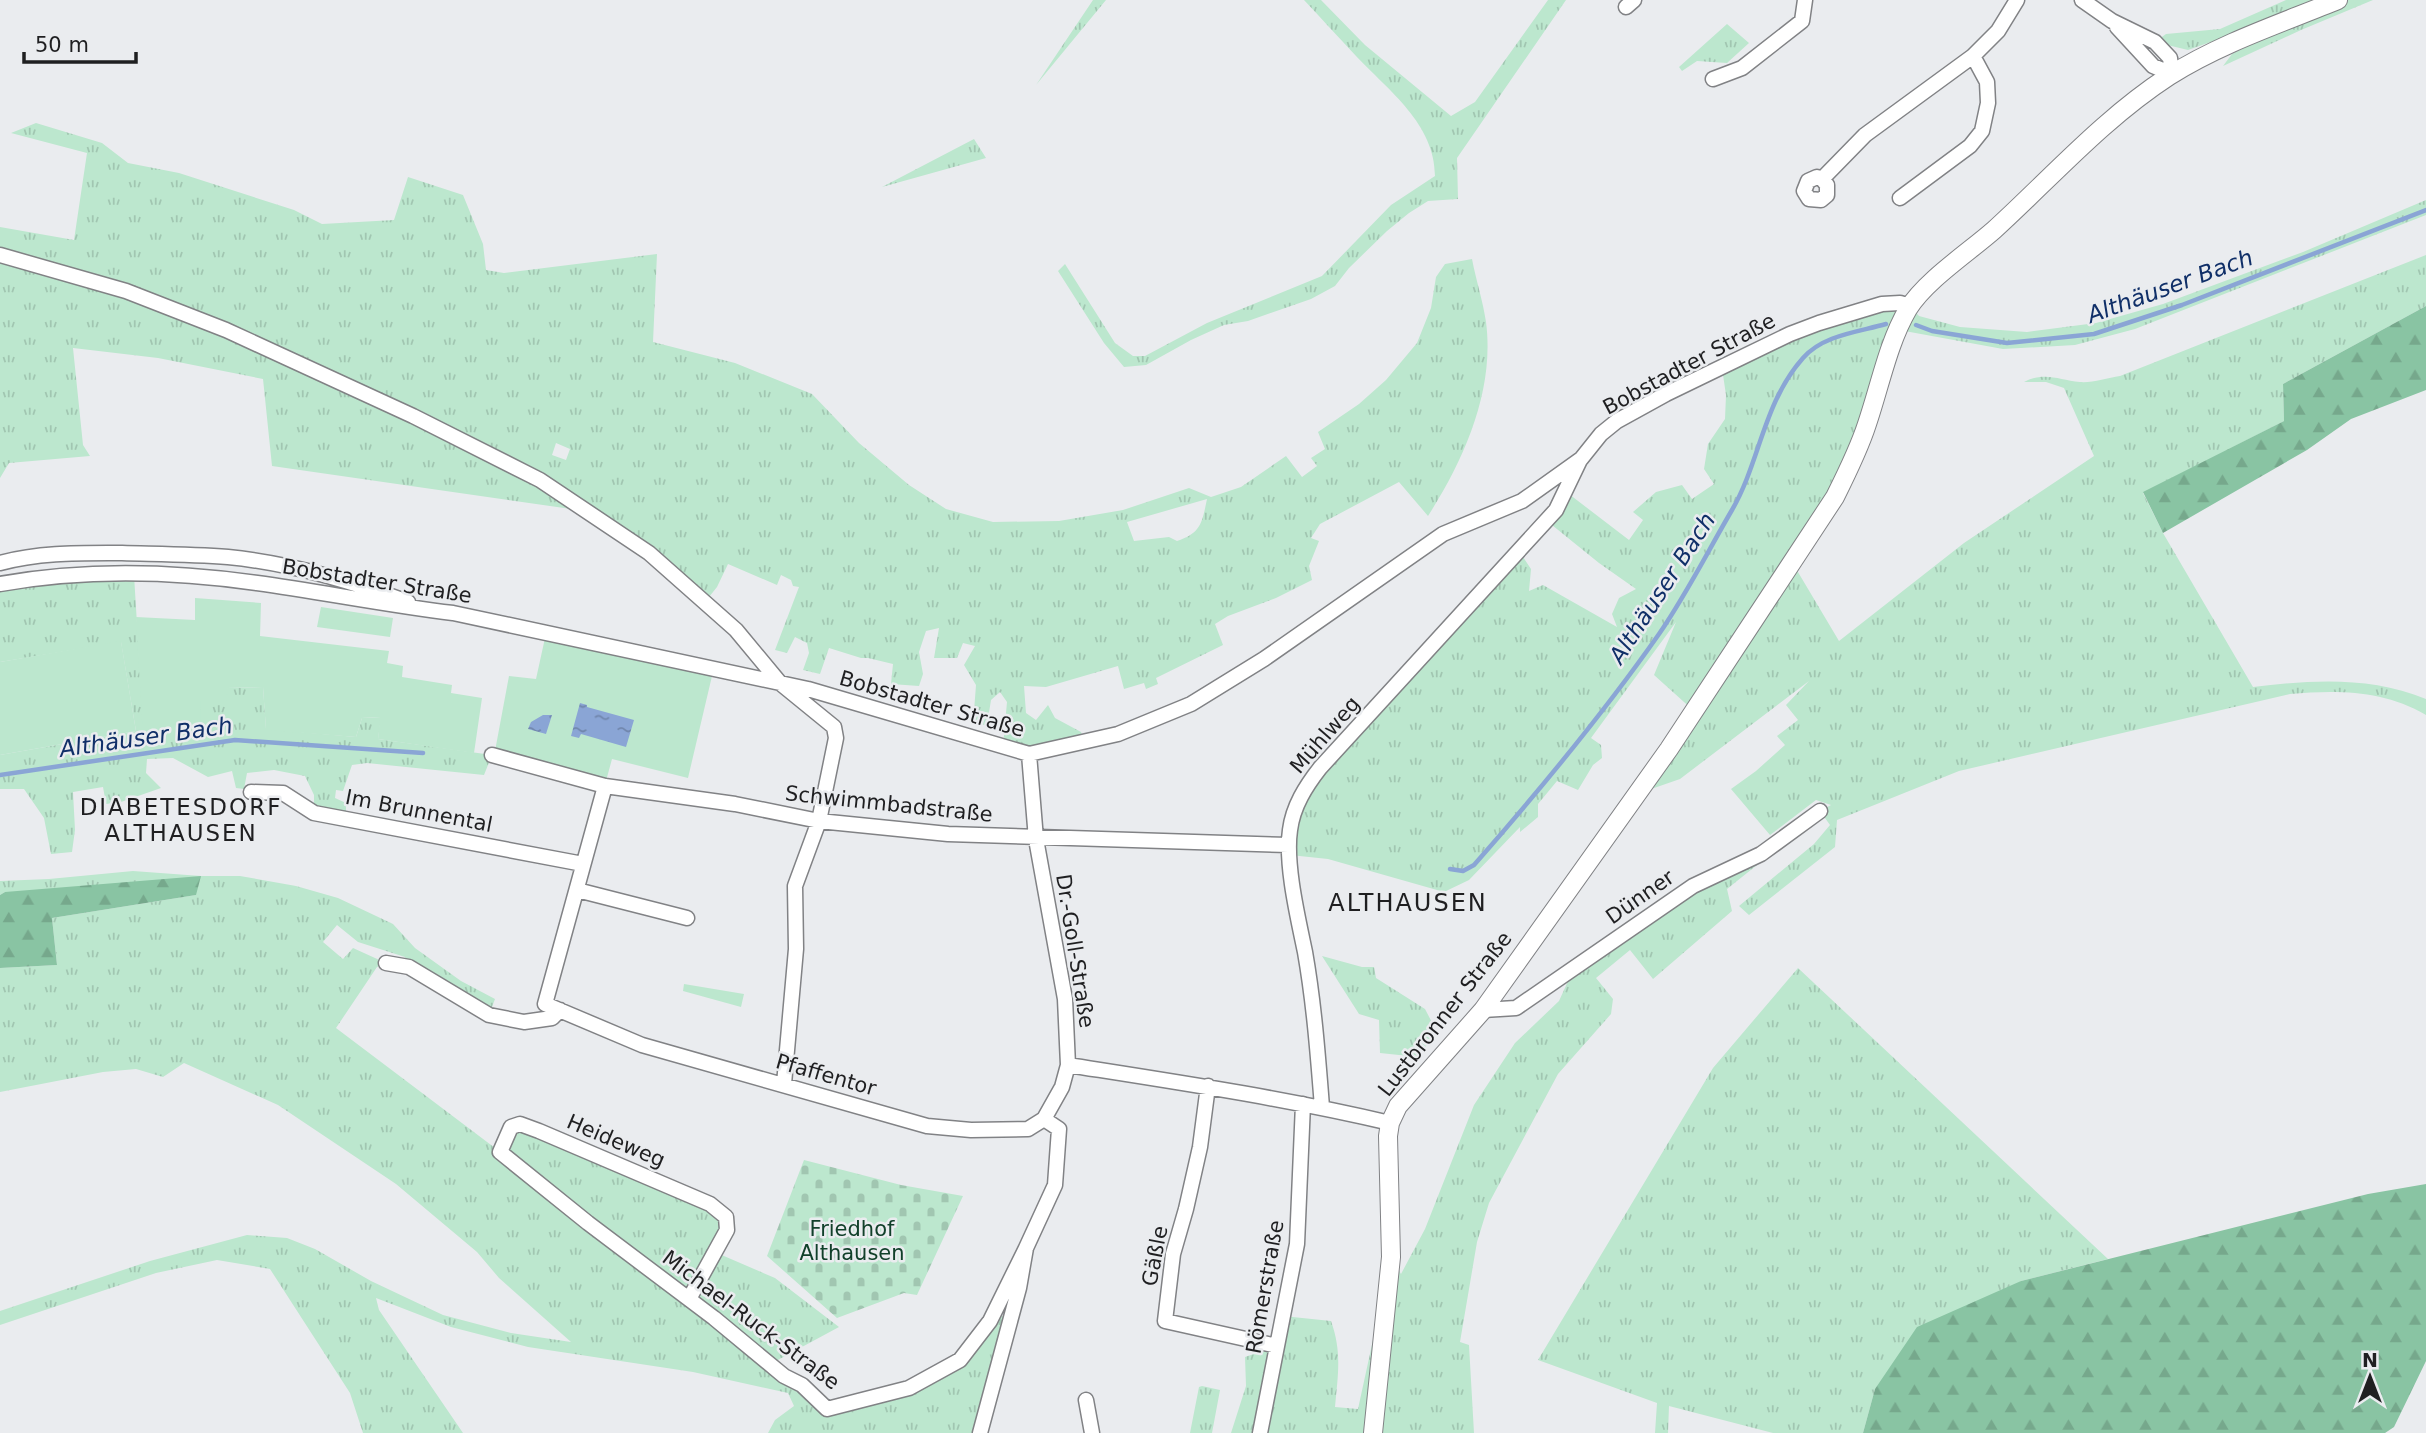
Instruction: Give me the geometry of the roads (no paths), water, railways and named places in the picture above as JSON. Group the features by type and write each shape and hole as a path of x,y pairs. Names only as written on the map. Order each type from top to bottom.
{"street":[{"path":"1713,79 1742,68 1801,21 1805,0"},
{"path":"1822,179 1865,135 1973,56 1998,31 2017,0"},
{"path":"2082,0 2112,21 2153,66 2172,75"},
{"path":"1910,306 2111,118 2172,75 2216,51 2339,0"},
{"path":"1900,198 1970,146 1982,131 1988,103 1987,82 1973,56"},
{"path":"0,255 126,291 226,330 413,416 540,480 649,554 736,629 779,683 834,727 836,738 819,821 795,886 796,949 784,1084"},
{"name":"Bobstadter Straße","path":"0,584 43,578 177,575 255,583 433,610 808,689 1029,754 1118,734 1191,704 1264,659 1443,534 1522,501 1580,459 1617,421 1666,394 1790,334 1882,304 1900,303 1910,306"},
{"name":"Lustbronner Straße","path":"1373,1433 1391,1257 1388,1136 1398,1106 1483,1010 1669,749 1835,497 1866,428 1896,337 1910,306"},
{"name":"Mühlweg","path":"1322,1107 1313,1018 1304,951 1297,925 1288,845 1295,809 1311,780 1556,510 1580,459"},
{"path":"0,563 19,558 85,553 230,558 294,568 361,585 433,610"},
{"name":"Dr.-Goll-Straße","path":"1029,754 1035,839 1065,999 1068,1065"},
{"name":"Schwimmbadstraße","path":"492,755 606,786 734,804 819,821 948,835 1288,845"},
{"path":"606,786 577,890 687,918"},
{"name":"Im Brunnental","path":"251,792 283,793 314,813 583,864"},
{"name":"Dünner","path":"1483,1010 1516,1008 1693,886 1761,854 1820,811"},
{"name":"Pfaffentor","path":"577,890 545,1004 642,1045 927,1126 971,1130 1028,1129 1044,1119"},
{"path":"386,963 409,967 489,1015 524,1022 552,1018 560,1010"},
{"path":"1044,1119 1062,1087 1068,1065 1208,1086 1322,1107 1390,1124"},
{"name":"Gäßle","path":"1208,1086 1197,1159 1173,1254 1165,1321 1277,1346"},
{"name":"Römerstraße","path":"1259,1433 1297,1244 1303,1104"},
{"name":"Michael-Ruck-Straße","path":"500,1152 784,1376 802,1385 827,1409 909,1388 960,1360 990,1321 1055,1185 1059,1129 1044,1119"},
{"name":"Heideweg","path":"500,1152 511,1127 520,1124 710,1205 726,1217 727,1230 688,1299"},
{"name":"Michael-Ruck-Straße","path":"980,1433 1020,1288 1026,1248"},
{"path":"1086,1400 1092,1433"}],"water":[{"path":"580,703 634,720 626,747 581,734 579,738 571,736"},
{"path":"543,715 552,715 546,734 528,729 531,722"}],"waterway":[{"name":"Althäuser Bach","path":"1916,325 1932,331 2007,343 2094,334 2182,305 2426,210"},
{"name":"Althäuser Bach","path":"1450,869 1463,871 1474,865 1570,752 1659,634 1732,510 1770,413 1790,375 1803,358 1811,350 1831,339 1886,324"},
{"name":"Althäuser Bach","path":"0,775 235,740 423,753"}],"district":[{"name":"DIABETESDORF ALTHAUSEN","path":"181,820"},
{"name":"ALTHAUSEN","path":"1408,903"}],"park label":[{"name":"Friedhof Althausen","path":"852,1241"}]}
